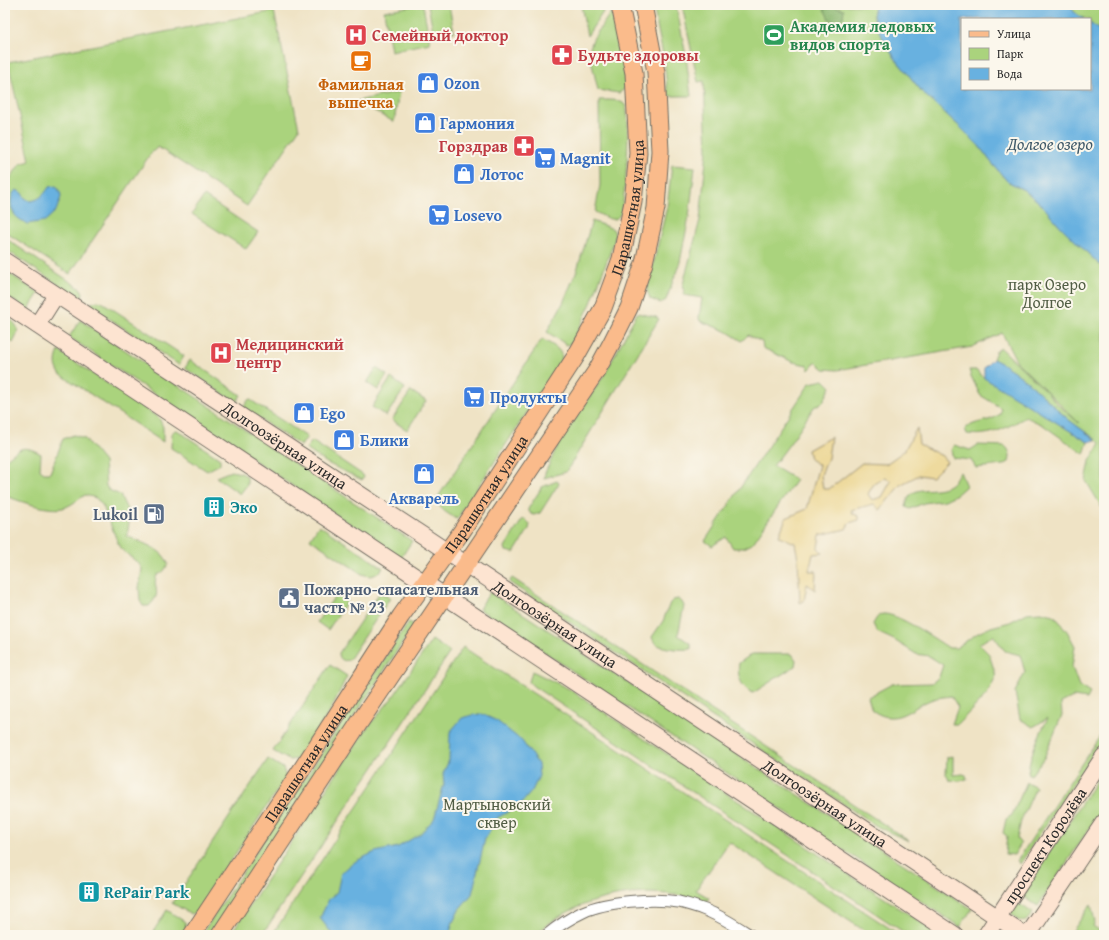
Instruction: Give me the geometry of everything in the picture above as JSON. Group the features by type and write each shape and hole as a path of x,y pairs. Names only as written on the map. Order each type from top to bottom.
{"main road":[{"name":"Парашютная улица","path":"192,935 401,616 462,531 576,356 603,308 621,260 633,202 638,153 634,73 620,5"},
{"name":"Парашютная улица","path":"220,935 355,730 597,370 629,308 644,263 656,208 660,151 656,72 643,5"},
{"name":"Долгоозёрная улица","path":"5,261 466,564 1024,935"},
{"path":"37,325 56,295"},
{"path":"5,304 956,935"},
{"name":"проспект Королёва","path":"986,935 1104,756"},
{"path":"1028,935 1104,822"}],"street":[{"path":"547,935 570,918 584,911 600,906 636,901 663,901 679,902 707,910 750,935"}],"green space":[{"path":"423,5 430,43 391,51 384,11"},
{"path":"428,5 449,5 454,32 434,36"},
{"path":"581,5 601,5 603,12 587,36"},
{"path":"653,5 676,5 686,56 691,96 668,96 664,60"},
{"name":"парк Озеро Долгое","path":"682,5 875,5 873,16 880,33 895,58 923,93 979,146 1007,181 1024,190 1040,203 1062,228 1104,269 1104,511 1086,481 1090,461 1100,443 1069,420 1023,378 1004,364 993,359 996,351 1001,348 1048,393 1056,403 1079,423 1017,362 1002,333 972,347 837,370 824,369 816,362 809,370 807,365 793,362 763,348 762,342 748,335 742,341 726,331 700,321 699,318 702,298 683,295 684,289 682,288 700,220 707,150 704,81 698,82"},
{"path":"829,5 844,9 843,18 835,22 829,19 824,9"},
{"path":"1069,5 1104,5 1104,34 1091,24 1091,18 1083,18 1073,11"},
{"path":"274,11 299,129 247,206 158,147 151,153 70,274 5,232 5,186 20,164 30,161 8,62"},
{"path":"611,12 619,37 626,88 619,93 598,90 589,51 593,39"},
{"path":"399,92 394,122 357,101"},
{"path":"599,100 613,100 623,103 627,112 628,139 626,175 623,204 621,212 616,219 608,218 595,212 600,185"},
{"path":"672,165 695,167 689,217 680,262 666,300 661,303 650,299 647,290 667,207"},
{"path":"204,196 258,232 246,249 192,214"},
{"path":"592,221 613,229 615,234 614,242 591,303 572,343 567,345 547,332 563,303 577,270"},
{"path":"5,238 81,289 83,293 81,300 5,249"},
{"path":"5,271 39,293 28,310 5,295"},
{"path":"98,301 102,302 184,356 179,365 89,305"},
{"path":"637,313 659,319 566,472 544,478 559,443 606,372"},
{"path":"5,316 17,327 17,334 13,343 5,337"},
{"path":"80,320 412,541 401,558 69,337"},
{"path":"542,339 558,349 562,359 457,519 441,508 438,497"},
{"path":"59,351 159,418 163,427 163,442 60,374 56,363"},
{"path":"190,360 241,395 236,403 185,368"},
{"path":"376,368 387,375 378,390 367,383"},
{"path":"969,370 976,370 980,375 1088,442 1084,454 1043,425 1026,417 998,431 976,435 967,434 965,429 973,424 996,417 1000,414 1001,408 980,395"},
{"path":"391,378 405,388 386,416 372,407"},
{"path":"824,380 831,387 823,402 814,407 773,466 796,480 753,543 743,548 733,548 726,537 712,546 705,541 810,383"},
{"path":"411,391 426,401 407,430 392,420"},
{"path":"249,399 307,437 301,446 243,408"},
{"path":"175,430 220,459 220,464 207,471 171,448 172,433"},
{"path":"74,435 85,439 104,462 106,486 109,490 120,495 130,516 127,536 157,550 165,558 168,564 164,571 157,575 155,584 157,593 156,597 149,606 143,606 140,601 139,588 142,569 139,564 120,548 103,506 96,498 85,495 66,507 52,509 36,506 5,496 5,460 18,450 26,448 30,449 41,454 40,470 44,473 50,473 63,439"},
{"path":"312,441 363,475 364,477 362,480 327,463 306,449"},
{"path":"954,445 970,450 978,445 1005,446 1010,453 1009,462 1003,465 976,468 971,460 953,458 951,450"},
{"path":"231,471 247,476 247,485 240,494 216,477"},
{"path":"960,472 966,486 957,494 945,500 924,503 910,509 906,507 908,499 912,494 917,491 945,487 952,483"},
{"path":"557,481 559,483 540,513 534,515 530,513 528,509 542,487"},
{"path":"525,519 530,524 529,529 514,553 506,551 505,547 522,520"},
{"path":"319,525 383,568 374,575 369,576 362,574 310,539"},
{"path":"512,578 909,841 878,827 509,582"},
{"path":"380,592 390,598 349,660 342,660 339,653"},
{"path":"490,592 972,909 960,927 479,609"},
{"path":"337,593 348,600 328,630 317,622"},
{"path":"678,599 684,606 678,635 691,644 691,649 662,647 655,643 652,638 663,621 670,603 673,600"},
{"path":"1041,612 1054,615 1067,631 1075,646 1072,667 1079,686 1090,693 1087,699 1073,697 1061,703 1062,715 1044,758 1031,775 1028,773 1033,752 1048,718 1033,727 1020,719 1015,692 1025,672 1020,655 1005,651 993,635 979,644 989,654 996,676 987,694 958,724 952,724 958,707 951,696 933,699 896,717 881,715 872,710 868,697 892,684 932,683 939,677 943,665 929,656 916,654 894,640 877,632 873,624 880,615 891,615 899,618 949,648 956,648 978,633 991,627 1010,622 1027,613"},
{"path":"409,622 414,625 210,935 201,935"},
{"path":"432,640 450,652 262,935 230,935 367,728 393,697"},
{"name":"Мартыновский сквер","path":"463,647 900,935 871,935 729,842 696,890 709,898 706,902 676,895 657,893 620,895 583,905 566,913 535,935 272,935"},
{"path":"752,654 792,654 796,660 795,666 753,693 742,684 739,676 739,663"},
{"path":"330,665 347,676 330,711 298,759 289,760 273,751"},
{"path":"532,671 569,689 940,935 908,935 533,686 529,682"},
{"path":"1104,730 1104,737 1020,864 1017,861"},
{"path":"953,756 953,775 963,774 966,775 967,779 959,781 949,780 946,774 947,757"},
{"path":"268,759 283,768 286,777 197,912 191,914 172,903"},
{"path":"1104,769 1104,806 1038,906 1021,895"},
{"path":"1027,782 1036,787 1021,821 1017,839 1021,844 1014,855 1005,854 1007,836 1003,833 1006,819 1012,815"},
{"path":"1016,902 1033,913 1026,921 1019,921 1012,914 1011,911"},
{"path":"1091,904 1095,922 1093,926 1102,932 1104,930 1104,935 1070,935"},
{"path":"167,910 185,922 186,928 181,935 151,935"}],"sand":[{"path":"917,428 919,444 942,456 947,462 932,477 919,475 900,485 880,510 874,504 851,510 853,514 859,516 859,520 849,523 846,529 820,535 818,548 823,553 813,554 809,571 816,571 815,590 807,584 804,601 800,603 798,559 795,543 779,536 786,518 807,509 819,465 810,459 808,450 831,437 828,458 821,475 823,489 829,489 862,463 886,464 904,451","holes":["885,477 891,481 882,497 872,500 868,494 874,484"]}],"water":[{"name":"Долгое озеро","path":"875,5 1069,5 1075,13 1082,18 961,18 961,90 1091,90 1091,24 1104,34 1104,269 1062,228 1040,203 1024,190 1007,181 979,146 923,93 895,58 880,33 873,16"},
{"path":"56,186 61,197 56,211 45,221 27,224 15,215 12,209 11,199 16,190 21,192 25,198 30,201 41,197 49,187"},
{"path":"993,359 1004,364 1023,378 1069,420 1096,440 1088,442 984,378 984,368"},
{"path":"482,714 497,721 522,741 538,764 539,776 532,791 520,805 497,818 485,839 472,894 460,908 453,922 449,935 333,935 320,918 329,899 337,892 341,873 356,861 375,852 398,847 420,834 434,819 444,784 443,774 449,760 450,732 462,718"}],"place":[{"name":"Семейный доктор","path":"356,35"},
{"name":"Академия ледовых видов спорта","path":"774,35"},
{"name":"Будьте здоровы","path":"562,55"},
{"name":"Фамильная выпечка","path":"361,61"},
{"name":"Ozon","path":"428,83"},
{"name":"Гармония","path":"425,123"},
{"name":"Горздрав","path":"524,146"},
{"name":"Magnit","path":"545,158"},
{"name":"Лотос","path":"464,174"},
{"name":"Losevo","path":"439,215"},
{"name":"Медицинский центр","path":"221,353"},
{"name":"Продукты","path":"474,397"},
{"name":"Ego","path":"304,413"},
{"name":"Блики","path":"344,440"},
{"name":"Акварель","path":"424,474"},
{"name":"Эко","path":"214,507"},
{"name":"Lukoil","path":"154,514"},
{"name":"Пожарно-спасательная часть № 23","path":"289,598"},
{"name":"RePair Park","path":"89,892"}]}
